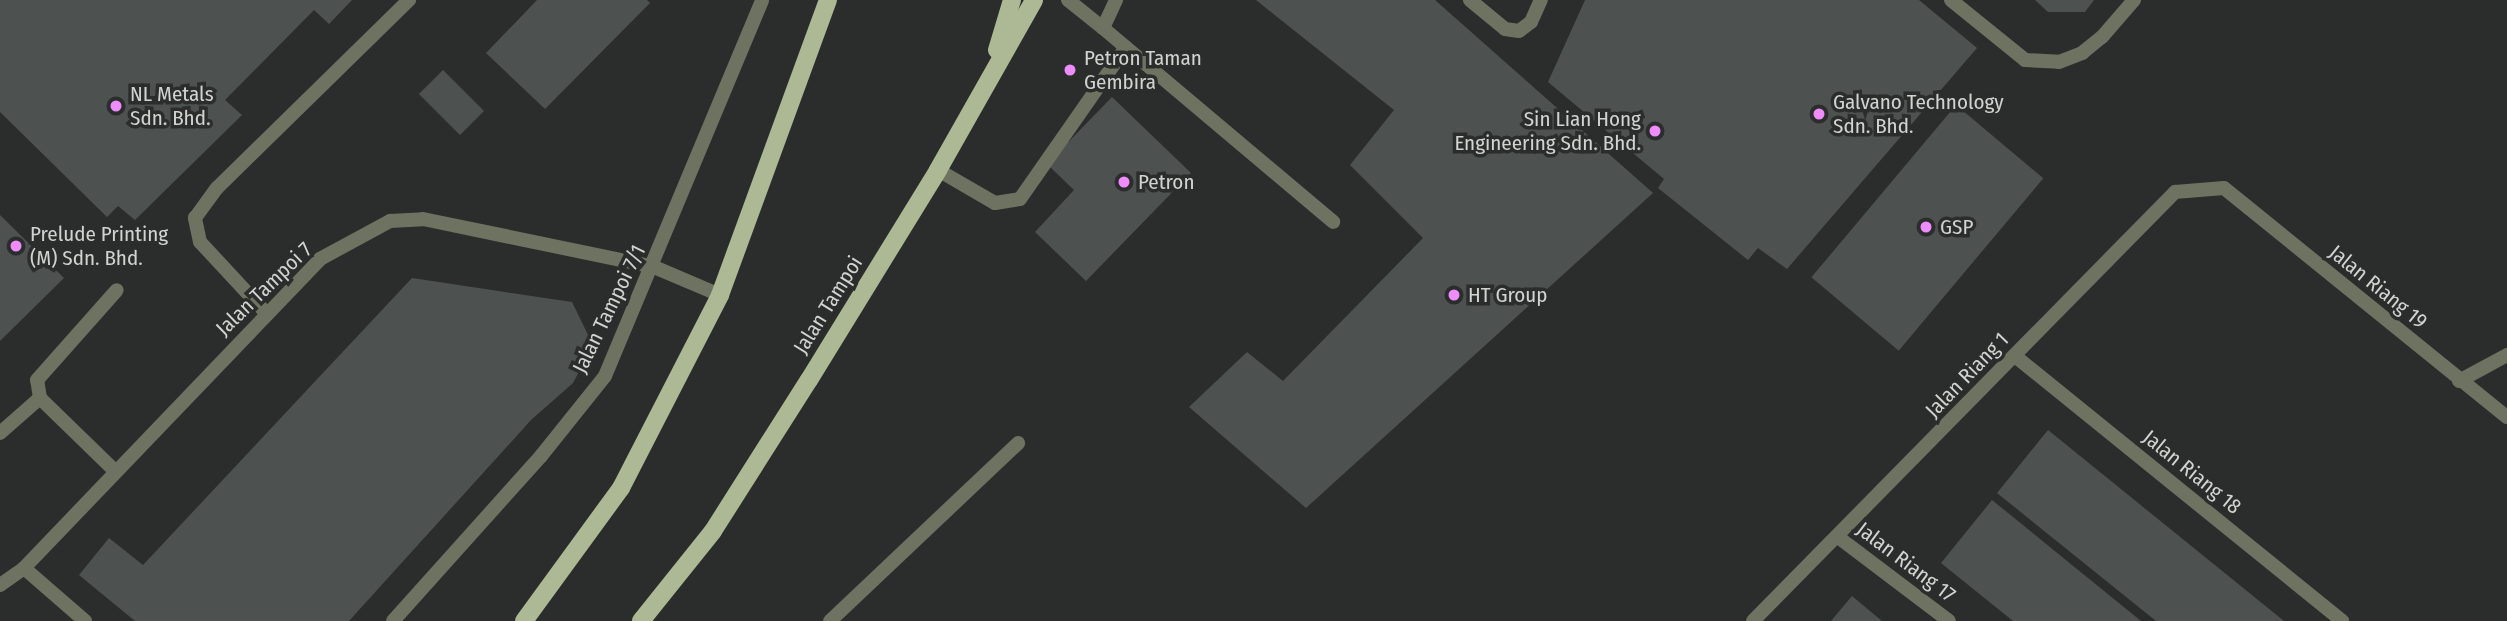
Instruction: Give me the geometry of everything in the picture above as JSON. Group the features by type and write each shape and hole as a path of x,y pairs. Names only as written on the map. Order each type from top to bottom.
{"main road":[{"path":"524,621 621,488 720,295 828,0"},
{"path":"988,80 1012,0"},
{"name":"Jalan Tampoi","path":"641,621 713,531 938,170 1034,0"}],"street":[{"path":"267,314 200,242 195,218 217,188 409,0"},
{"name":"Jalan Tampoi 7/1","path":"393,621 541,456 605,376 654,267 762,0"},
{"path":"1068,0 1333,222"},
{"path":"1103,28 1116,0"},
{"path":"1470,0 1505,29 1519,31 1531,22 1541,0"},
{"path":"1951,0 2025,60 2059,62 2082,53 2102,37 2134,0"},
{"path":"938,170 995,203 1020,199 1126,47"},
{"name":"Jalan Riang 1","path":"1753,621 2175,192 2224,188"},
{"name":"Jalan Riang 19","path":"2224,188 2459,381 2507,417"},
{"name":"Jalan Tampoi 7","path":"0,585 24,568 114,470 320,259 390,221 423,219 654,267 720,295"},
{"path":"114,470 40,398 37,380 117,290"},
{"path":"2459,381 2507,355"},
{"name":"Jalan Riang 18","path":"2015,356 2342,621"},
{"path":"0,433 40,398"},
{"path":"830,621 1018,443"},
{"name":"Jalan Riang 17","path":"1838,537 1949,621"},
{"path":"24,568 85,621"}],"building":[{"name":"NL Metals Sdn. Bhd.","path":"0,0 352,0 329,24 314,10 225,100 242,115 135,220 118,206 107,217 0,112"},
{"path":"537,0 647,0 650,3 545,109 486,53"},
{"name":"HT Group","path":"1256,0 1435,0 1653,193 1306,508 1189,407 1247,352 1283,381 1423,238 1350,165 1394,110"},
{"name":"Galvano Technology Sdn. Bhd.","path":"1585,0 1919,0 1977,48 1787,269 1758,248 1748,260 1658,188 1664,179 1548,82"},
{"path":"2035,0 2094,0 2085,12 2048,12"},
{"path":"443,70 484,111 460,135 419,94"},
{"name":"Petron","path":"1112,97 1191,173 1086,281 1035,232 1074,190 1047,164"},
{"name":"GSP","path":"1956,105 2043,178 1899,351 1811,277"},
{"name":"Prelude Printing (M) Sdn. Bhd.","path":"0,215 64,278 0,341"},
{"path":"412,278 572,302 593,345 573,383 531,420 349,621 135,621 79,575 109,538 143,565"},
{"path":"2048,430 2284,621 2156,621 1997,493"},
{"path":"1992,500 2141,621 2013,621 1941,563"},
{"path":"1852,596 1882,621 1831,621"}],"place":[{"name":"Petron Taman Gembira","path":"1070,70"},
{"name":"NL Metals Sdn. Bhd.","path":"116,106"},
{"name":"Galvano Technology Sdn. Bhd.","path":"1819,114"},
{"name":"Sin Lian Hong Engineering Sdn. Bhd.","path":"1655,131"},
{"name":"Petron","path":"1124,182"},
{"name":"GSP","path":"1926,227"},
{"name":"Prelude Printing (M) Sdn. Bhd.","path":"16,246"},
{"name":"HT Group","path":"1454,295"}]}
